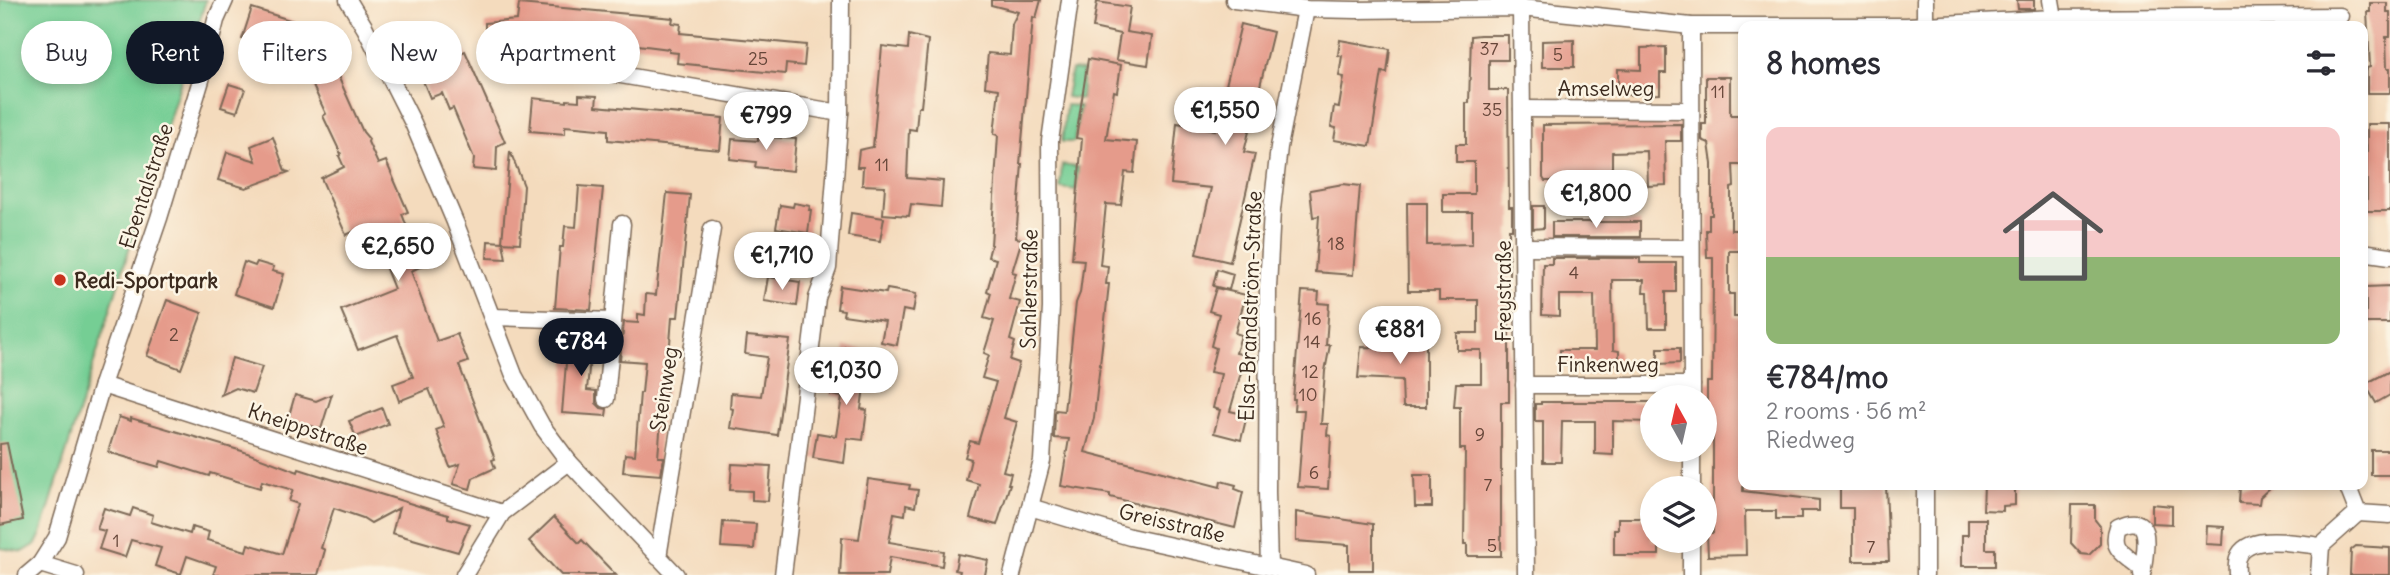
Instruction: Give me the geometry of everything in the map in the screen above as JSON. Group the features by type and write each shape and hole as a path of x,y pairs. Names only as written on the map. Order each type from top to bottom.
{"street":[{"name":"Ebentalstraße","path":"27,575 40,564 57,537 102,385 159,218 201,80 216,20 225,0"},
{"path":"348,0 413,123 514,375 542,426 569,462 676,575"},
{"path":"783,575 817,298 828,268 840,113 841,0"},
{"name":"Sahlerstraße","path":"1012,575 1042,461 1051,309 1050,141 1070,0"},
{"path":"1234,0 1306,9 1521,8 1691,26 1738,26"},
{"path":"1925,0 1925,21"},
{"path":"2051,0 2054,18"},
{"name":"Freystraße","path":"1521,8 1527,575"},
{"name":"Elsa-Brandström-Straße","path":"1269,566 1268,288 1272,210 1279,147 1306,9"},
{"path":"1999,21 2340,14"},
{"path":"1691,26 1692,385"},
{"path":"640,78 840,113"},
{"name":"Amselweg","path":"1522,109 1690,110"},
{"path":"606,399 622,224"},
{"name":"Steinweg","path":"658,557 712,229"},
{"path":"1524,247 1690,248"},
{"path":"2368,253 2390,256"},
{"path":"493,317 613,321"},
{"name":"Kneippstraße","path":"102,385 502,513"},
{"name":"Finkenweg","path":"1524,385 1640,389"},
{"path":"464,575 502,513 569,462"},
{"path":"1924,575 1925,490"},
{"path":"2349,490 2358,513"},
{"name":"Greisstraße","path":"1030,508 1130,537 1306,575"},
{"path":"2319,575 2321,546 2358,513 2390,515"},
{"path":"2237,575 2238,558 2247,545 2261,541 2321,546"},
{"path":"1691,553 1691,575"},
{"path":"40,564 76,575"}],"green space":[{"name":"Redi-Sportpark","path":"0,0 206,0 200,21 126,21 126,84 180,84 41,534 36,544 23,552 0,548"},
{"path":"1071,70 1083,71 1081,99 1066,97"},
{"path":"1066,105 1080,106 1074,142 1062,142"},
{"path":"1062,165 1078,167 1076,190 1060,188"}],"building":[{"path":"991,0 1041,0 1036,18 1033,17 1020,164 1016,238 1022,239 1012,272 1016,273 1009,299 1020,302 1010,340 1015,342 1010,360 1019,363 1004,418 1017,422 1003,471 1011,473 1010,484 997,525 970,518 979,484 966,480 971,459 965,457 970,441 978,443 996,382 982,378 989,355 984,353 994,321 984,318 991,293 987,291 996,259 988,257 991,245 998,135 994,134 999,89 985,87 988,53 1010,55 1012,24 1018,12 991,5"},
{"path":"2017,0 2034,0 2034,9 2018,9"},
{"path":"1097,2 1130,7 1126,32 1152,36 1148,65 1116,60 1120,34 1093,28"},
{"path":"2370,3 2387,3 2387,12 2390,12 2390,37 2386,37 2390,93 2368,93 2370,67 2367,12 2370,12"},
{"path":"519,4 673,18 672,23 681,24 680,33 806,45 804,66 786,64 785,74 677,63 678,53 669,52 669,49 640,45 640,21 506,21 517,20"},
{"path":"252,8 293,21 248,21"},
{"path":"1241,24 1273,32 1244,152 1255,154 1230,262 1196,254 1211,188 1171,184 1177,123 1215,130"},
{"path":"909,35 928,40 921,107 918,107 916,130 909,129 907,178 943,181 941,207 911,204 909,216 883,214 885,186 862,185 863,167 857,167 859,150 873,147 882,46 908,49"},
{"path":"1508,35 1508,60 1489,60 1489,90 1508,90 1509,207 1512,207 1512,229 1509,229 1509,402 1501,402 1501,556 1467,556 1467,544 1464,544 1465,449 1460,449 1460,407 1454,407 1456,383 1481,383 1481,350 1457,350 1457,333 1478,333 1478,300 1439,300 1439,291 1408,291 1407,203 1427,203 1427,245 1472,244 1472,212 1443,212 1443,194 1474,194 1474,162 1456,162 1456,144 1466,144 1471,36"},
{"path":"1340,40 1390,49 1387,73 1382,72 1370,146 1334,140 1336,128 1331,127 1334,106 1339,107 1344,77 1339,76 1342,56 1338,55"},
{"path":"1574,40 1574,67 1542,67 1542,41"},
{"path":"1666,47 1666,73 1660,73 1660,94 1618,95 1618,69 1641,70 1641,48"},
{"path":"465,51 476,76 476,84 480,84 505,142 497,146 496,171 473,169 474,158 453,108 449,110 442,93 430,98 424,84 462,84 462,52"},
{"path":"1088,59 1121,65 1106,139 1137,142 1134,173 1125,172 1121,205 1106,204 1100,265 1108,266 1106,284 1109,284 1094,418 1085,452 1220,487 1221,481 1236,485 1235,489 1243,492 1235,528 1110,497 1110,494 1061,486 1069,439 1054,438 1055,414 1056,410 1064,411 1076,303 1080,293 1084,260 1072,259 1082,139 1076,138"},
{"path":"1706,77 1730,77 1730,115 1738,115 1738,165 1733,165 1731,230 1738,230 1738,251 1729,251 1729,294 1734,294 1734,317 1738,317 1738,490 1819,500 1819,511 1801,511 1801,519 1776,519 1776,511 1745,511 1746,555 1708,556 1708,553 1717,553 1717,476 1713,476 1713,462 1717,462 1717,385 1707,385 1707,382 1712,382 1713,257 1707,257 1706,230 1709,230 1709,215 1712,215 1712,164 1709,143 1702,140 1702,124 1706,124"},
{"path":"229,84 245,89 237,112 221,107"},
{"path":"312,84 342,84 363,132 369,139 378,164 386,161 408,212 402,214 422,266 411,271 437,341 457,334 468,362 459,365 495,459 492,460 495,468 473,478 470,489 453,484 460,464 450,467 436,430 444,427 429,389 399,401 393,384 413,377 397,335 358,350 341,310 394,289 377,246 365,250 357,230 346,235 321,178 344,167 339,156 341,154 323,116 326,114"},
{"path":"579,95 597,96 596,106 723,118 720,150 608,140 608,130 565,126 565,134 530,131 533,98 567,102 579,101"},
{"path":"1681,124 1681,141 1665,141 1666,185 1648,186 1647,151 1612,152 1612,184 1594,184 1594,181 1545,181 1543,178 1543,125"},
{"path":"2368,124 2390,124 2390,211 2368,211"},
{"path":"758,136 796,139 793,171 755,167 756,162 730,159 732,139 758,141"},
{"path":"273,137 285,171 289,172 246,188 218,180 227,152 256,161 251,146"},
{"path":"510,151 524,186 520,243 502,242"},
{"path":"1343,184 1360,186 1353,275 1315,272 1319,216 1313,217 1310,190"},
{"path":"579,186 603,188 591,310 555,308 560,247 563,247 565,226 576,227"},
{"path":"667,193 690,195 678,317 672,317 666,396 663,396 658,457 664,457 661,475 623,472 625,454 635,455 645,362 620,360 624,322 638,323 638,314 645,315 646,294 656,295"},
{"path":"794,203 810,206 808,233 776,228 780,205 793,207"},
{"path":"1533,206 1544,206 1544,228 1533,229"},
{"path":"851,213 884,218 880,241 848,236"},
{"path":"1552,222 1640,222 1640,237 1552,237"},
{"path":"488,241 503,242 506,259 487,258"},
{"path":"1552,258 1640,258 1640,263 1676,263 1676,292 1666,292 1666,328 1649,328 1648,292 1643,292 1644,280 1612,280 1613,350 1619,351 1619,364 1560,365 1560,350 1595,350 1594,295 1559,295 1559,316 1542,315 1543,264 1552,264"},
{"path":"244,262 255,266 257,262 274,267 272,271 284,274 274,307 234,294"},
{"path":"1217,269 1233,274 1229,290 1213,286"},
{"path":"768,277 800,282 797,306 764,301"},
{"path":"840,286 886,293 887,289 916,294 913,312 903,310 897,345 881,342 885,321 843,315 844,310 837,309"},
{"path":"2390,286 2390,323 2368,323 2368,287"},
{"path":"1216,288 1246,295 1235,333 1241,335 1236,353 1246,355 1230,411 1247,415 1241,440 1214,433 1220,410 1213,408 1221,374 1210,372 1216,348 1211,346 1219,314 1209,311"},
{"path":"1302,291 1319,292 1318,303 1329,304 1326,345 1330,345 1321,424 1328,424 1327,435 1331,436 1328,489 1298,487 1304,410 1294,410 1293,399"},
{"path":"167,300 202,313 181,369 147,356"},
{"path":"1409,327 1426,327 1426,407 1403,407 1402,380 1358,378 1361,347 1395,348 1395,342 1409,343"},
{"path":"747,336 790,340 777,435 730,428 733,409 730,408 731,393 761,396 767,357 745,354"},
{"path":"568,338 601,340 599,359 590,358 587,390 596,391 596,403 607,409 606,416 562,413"},
{"path":"845,347 869,350 861,409 867,410 863,440 847,438 844,463 813,458 817,433 836,436 842,397 831,395 834,375 841,376"},
{"path":"1658,348 1680,348 1680,363 1658,364"},
{"path":"232,358 262,367 253,393 236,388 221,395"},
{"path":"2390,371 2390,395 2376,403 2368,389 2368,382"},
{"path":"332,394 321,429 288,419 295,395 316,401"},
{"path":"1640,402 1640,422 1613,421 1613,455 1595,454 1595,421 1562,421 1561,462 1543,462 1543,421 1535,421 1535,404"},
{"path":"382,408 388,424 356,437 349,421"},
{"path":"119,417 131,421 131,418 242,451 298,472 299,469 470,524 458,552 392,533 399,508 371,523 334,508 321,548 325,550 318,575 213,575 216,566 187,556 181,574 155,566 161,548 131,540 125,557 99,549 105,531 97,529 104,508 130,516 133,508 153,515 151,522 190,534 192,527 209,532 207,540 246,551 248,544 282,554 298,504 289,501 293,490 262,481 260,488 161,461 159,467 108,452"},
{"path":"7,443 23,520 0,525 0,444"},
{"path":"2371,450 2390,450 2390,475 2371,475"},
{"path":"732,464 771,466 768,501 752,500 752,491 730,490"},
{"path":"1414,475 1432,475 1432,507 1415,507"},
{"path":"868,479 910,485 909,489 918,490 915,507 906,505 905,515 894,513 889,542 944,551 942,566 890,557 887,575 840,575 842,537 859,539"},
{"path":"1840,490 1886,490 1889,561 1853,561 1853,508 1840,508"},
{"path":"1984,490 2015,490 2015,505 2003,506 2003,511 1983,510"},
{"path":"2240,490 2268,490 2260,497 2259,504 2239,503"},
{"path":"2152,504 2172,506 2172,524 2152,523"},
{"path":"2072,505 2095,505 2095,520 2100,526 2100,544 2089,555 2081,554 2071,543"},
{"path":"1296,512 1373,524 1373,570 1349,570 1349,545 1296,541"},
{"path":"554,517 579,543 582,540 616,575 561,575 529,541"},
{"path":"1618,518 1640,518 1640,553 1659,555 1614,555 1614,529 1618,529"},
{"path":"1968,519 1986,519 1986,549 1995,549 1995,566 1962,566 1962,535 1968,535"},
{"path":"723,522 756,524 754,549 721,547"},
{"path":"2207,526 2224,527 2223,545 2206,544"},
{"path":"2356,546 2390,548 2390,575 2350,575 2351,550"},
{"path":"958,554 988,560 985,575 959,575 960,571 955,570"}],"place":[{"name":"Redi-Sportpark","path":"60,280"}]}
